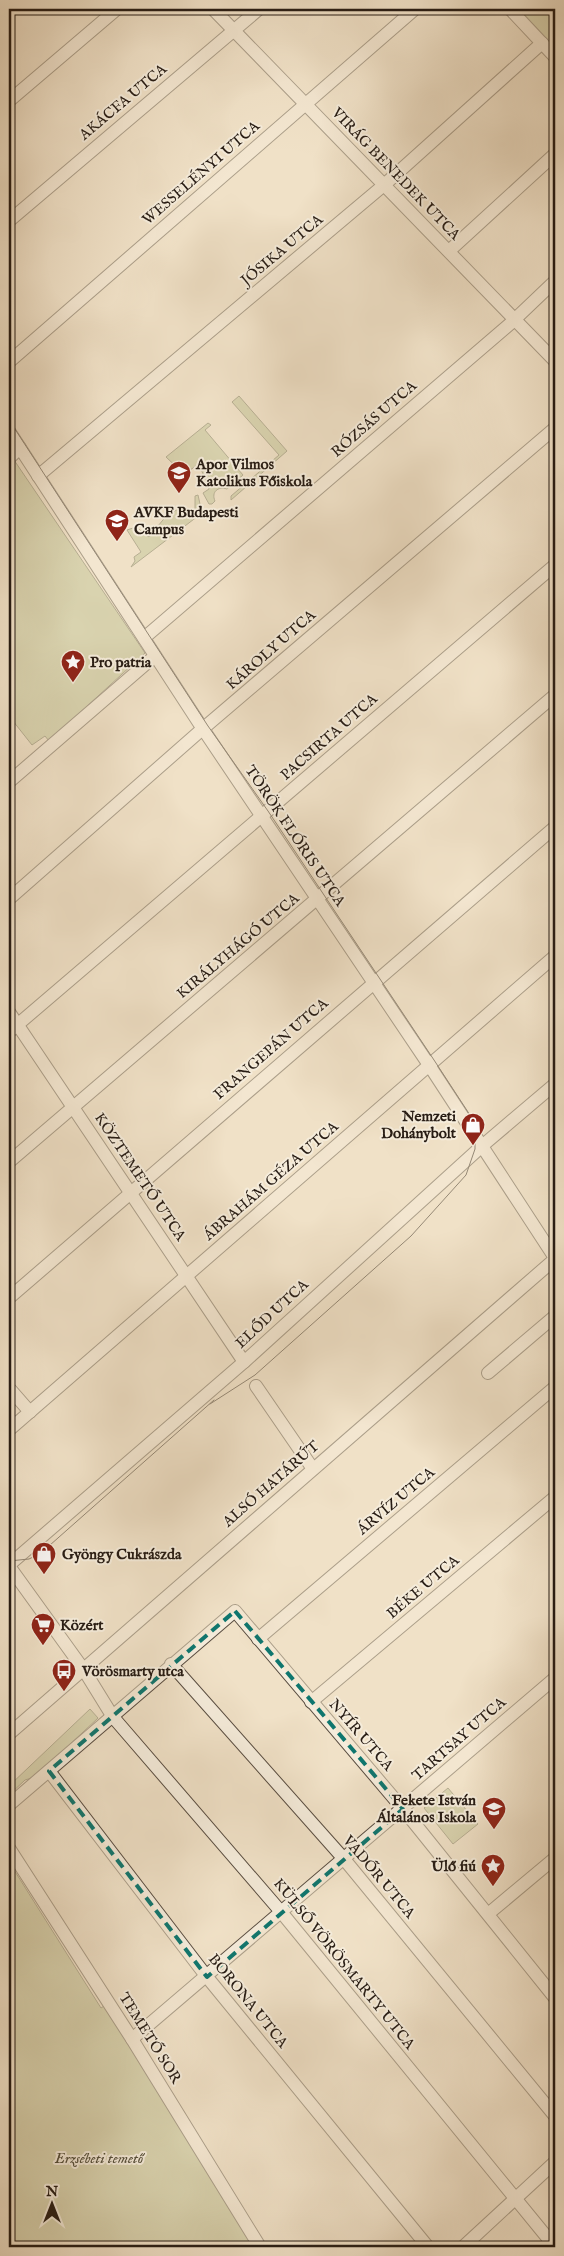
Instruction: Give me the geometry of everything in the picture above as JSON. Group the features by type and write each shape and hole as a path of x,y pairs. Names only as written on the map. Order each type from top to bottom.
{"street":[{"path":"9,101 117,9"},
{"name":"VIRÁG BENEDEK UTCA","path":"213,9 555,361"},
{"name":"AKÁCFA UTCA","path":"9,221 259,9"},
{"name":"WESSELÉNYI UTCA","path":"9,362 415,9"},
{"path":"510,9 555,57"},
{"name":"JÓSIKA UTCA","path":"38,476 384,185 542,43"},
{"path":"449,251 555,154"},
{"name":"RÓZSÁS UTCA","path":"144,638 514,319 555,281"},
{"name":"KÁROLY UTCA","path":"9,899 203,729 555,428"},
{"name":"TÖRÖK FLÓRIS UTCA","path":"9,431 203,729 374,982 555,1258"},
{"path":"9,458 20,448"},
{"name":"PACSIRTA UTCA","path":"13,1028 555,565"},
{"path":"9,782 155,656"},
{"name":"KIRÁLYHÁGÓ UTCA","path":"9,1162 555,695"},
{"name":"FRANGEPÁN UTCA","path":"9,1298 555,827"},
{"name":"ÁBRAHÁM GÉZA UTCA","path":"9,1430 555,956"},
{"name":"KÖZTEMETŐ UTCA","path":"9,1012 13,1028 131,1191 244,1362"},
{"name":"ELŐD UTCA","path":"9,1566 244,1362 482,1146 555,1084"},
{"name":"ALSÓ HATÁRÚT","path":"9,1734 555,1258"},
{"path":"488,1373 555,1316"},
{"path":"256,1386 313,1469"},
{"name":"ÁRVÍZ UTCA","path":"258,1640 555,1386"},
{"path":"9,1388 30,1412"},
{"name":"BÉKE UTCA","path":"311,1702 555,1497"},
{"path":"9,1566 84,1670"},
{"name":"NYÍR UTCA","path":"171,1664 235,1611 403,1809 555,1998"},
{"path":"9,1805 113,1717 171,1664"},
{"name":"VADŐR UTCA","path":"171,1664 344,1859 555,2116"},
{"name":"KÜLSŐ VÖRÖSMARTY UTCA","path":"84,1670 113,1717 282,1913 555,2247"},
{"name":"TARTSAY UTCA","path":"132,2039 282,1913 555,1678"},
{"name":"BORONA UTCA","path":"49,1771 207,1977 428,2247"},
{"name":"TEMETŐ SOR","path":"9,1848 132,2039 260,2247"},
{"path":"488,1914 555,1858"},
{"path":"463,2247 555,2162"}],"highlighted area":[{"path":"235,1611 403,1809 207,1977 49,1771"}],"green space":[{"path":"511,9 555,9 555,54"},
{"path":"239,396 287,451 231,500 231,496 279,455 232,402"},
{"path":"208,423 211,425 205,430 243,475 227,489 218,489 214,495 215,501 212,504 209,504 203,493 209,489 199,464 184,474 166,457"},
{"path":"14,460 145,653 49,741 45,736 32,745 9,716 9,465"},
{"path":"198,495 202,513 131,567 135,561 134,557 141,552 127,530 136,527 149,537 167,515 180,508 195,512 195,496"},
{"path":"90,1709 98,1718 35,1777 25,1780 9,1795 9,1786"},
{"path":"448,1788 478,1824 453,1844 424,1808"},
{"name":"Erzsébeti temető","path":"9,1862 101,2008 107,2004 253,2247 9,2247"}],"tram line":[{"path":"9,420 208,726 268,811 434,1060 468,1112 475,1130 475,1149 466,1175 411,1236 255,1375 210,1404"},
{"path":"9,1561 29,1559 41,1553 214,1400"}],"place":[{"name":"Apor Vilmos Katolikus Főiskola","path":"179,494"},
{"name":"AVKF Budapesti Campus","path":"117,542"},
{"name":"Pro patria","path":"73,683"},
{"name":"Nemzeti Dohánybolt","path":"473,1146"},
{"name":"Gyöngy Cukrászda","path":"44,1575"},
{"name":"Közért","path":"43,1646"},
{"name":"Vörösmarty utca","path":"64,1692"},
{"name":"Fekete István Általános Iskola","path":"494,1830"},
{"name":"Ülő fiú","path":"493,1887"}]}
